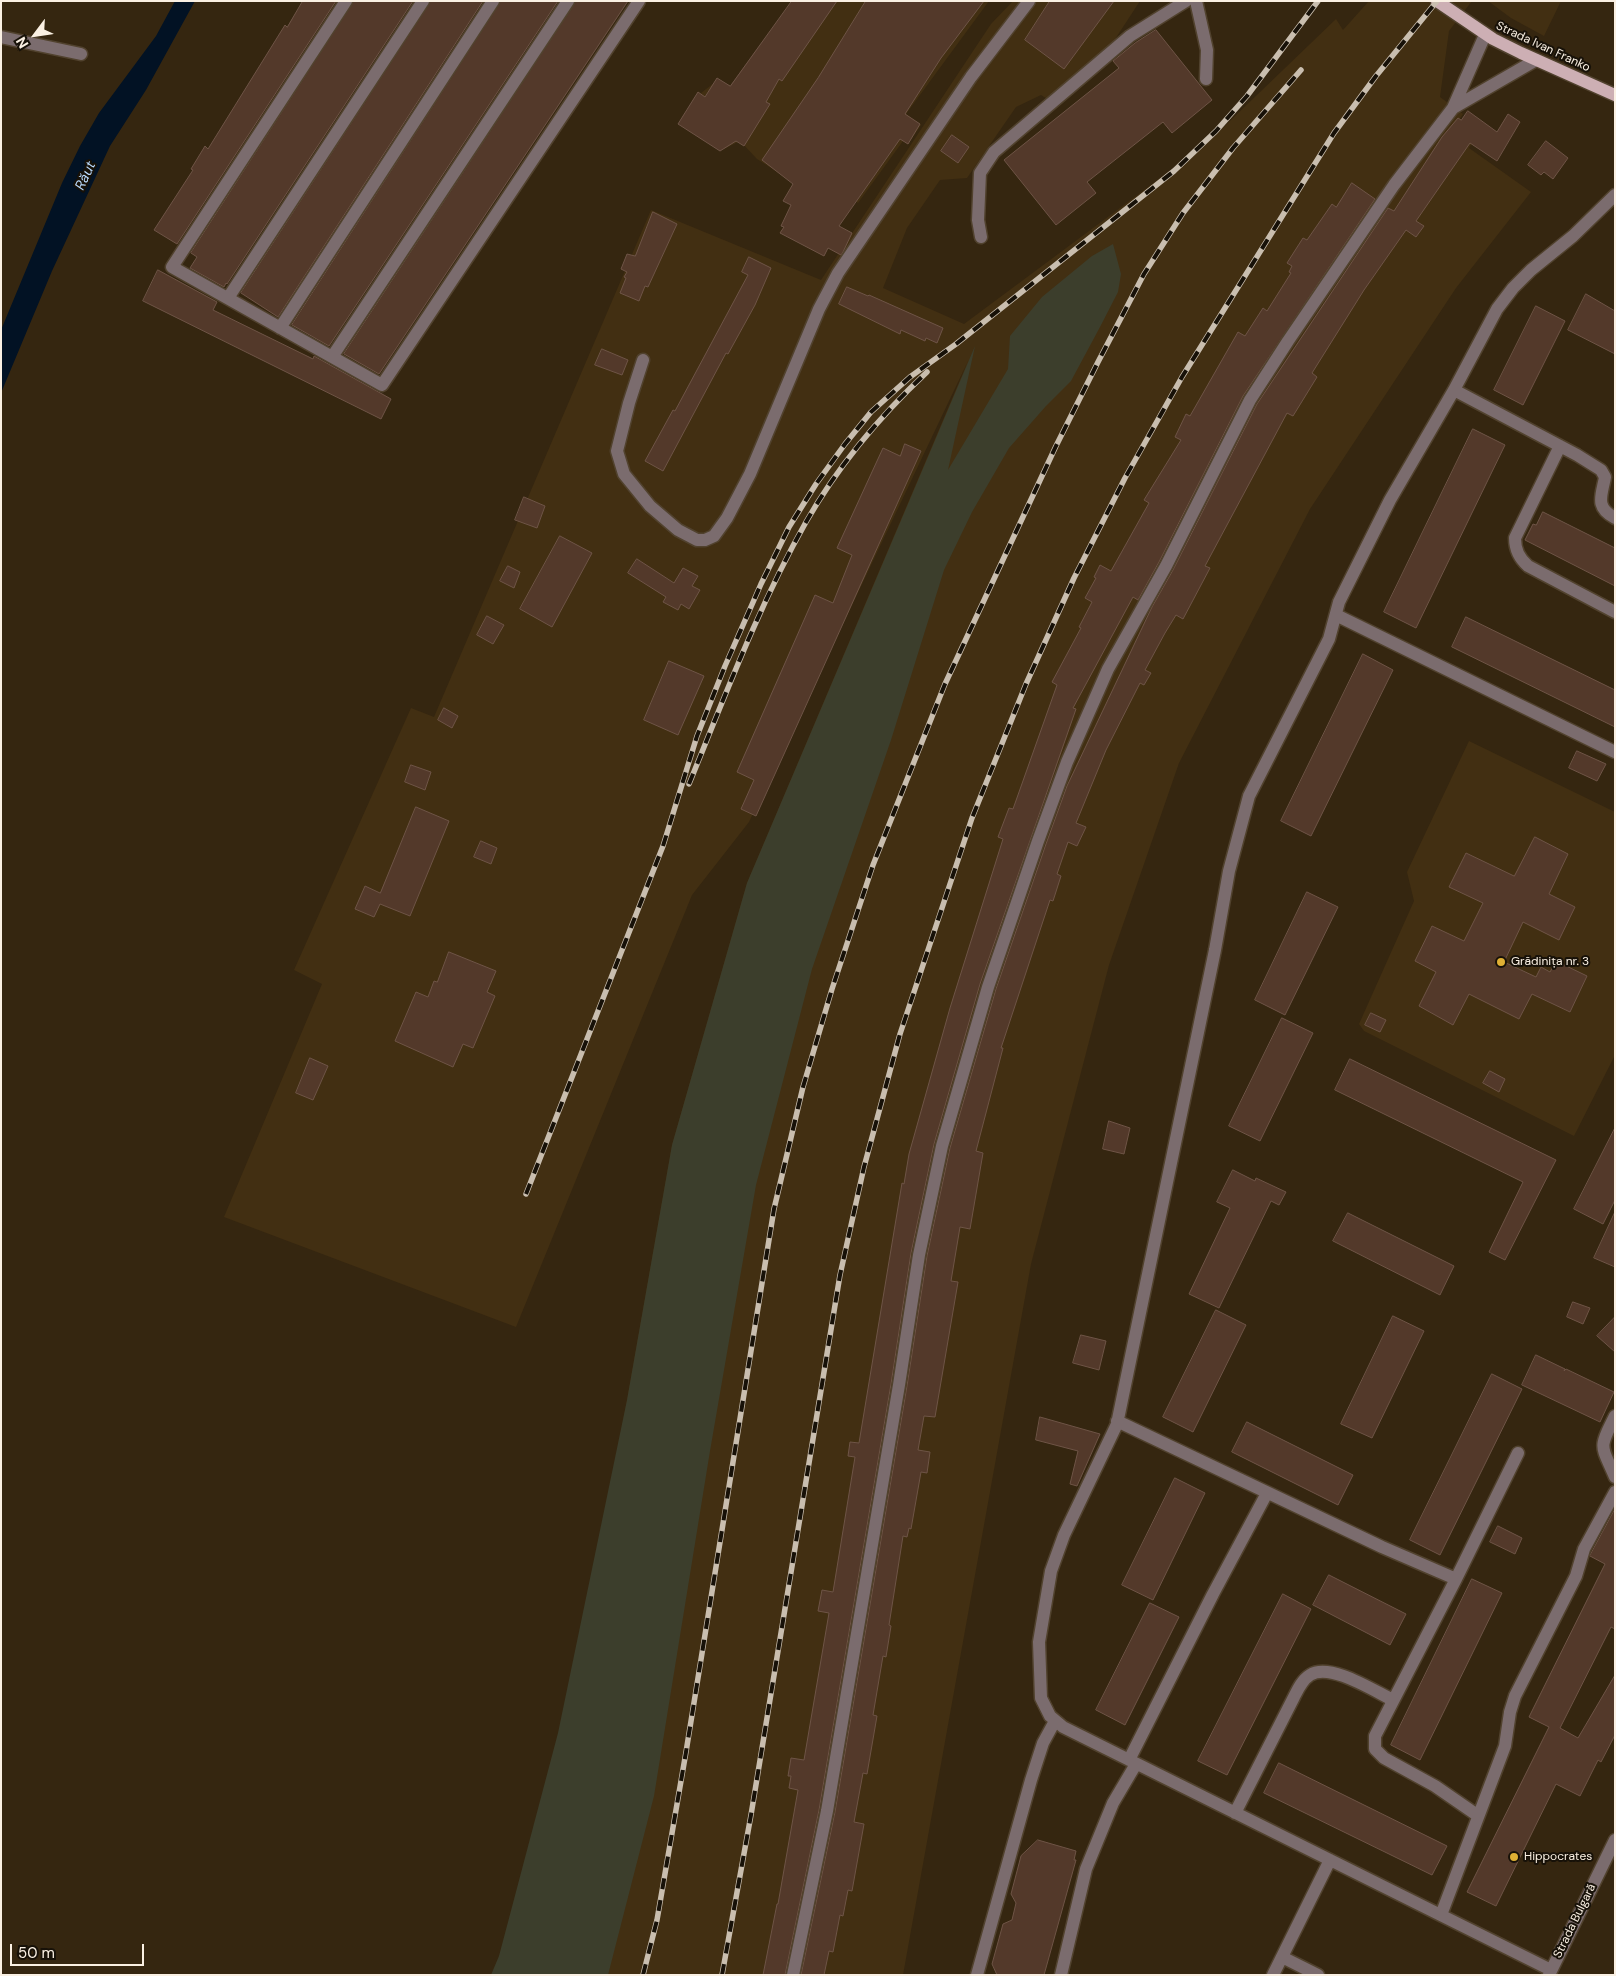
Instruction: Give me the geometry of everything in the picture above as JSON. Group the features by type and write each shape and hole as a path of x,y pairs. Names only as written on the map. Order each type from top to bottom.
{"main road":[{"name":"Strada Ivan Franko","path":"1437,1 1485,35 1615,95"}],"street":[{"path":"346,1 172,267 382,385 639,1"},
{"path":"228,298 423,1"},
{"path":"280,328 493,1"},
{"path":"332,357 568,1"},
{"path":"643,360 629,403 617,451 624,474 650,506 678,530 697,540 705,540 714,536 727,518 750,474 819,309 838,273 971,76 1029,1"},
{"path":"981,236 978,220 980,173 994,152 1130,36 1186,1"},
{"path":"1196,1 1207,50 1206,79"},
{"path":"793,1975 827,1811 899,1386 919,1255 942,1146 988,987 1038,841 1067,762 1108,669 1166,566 1250,400 1388,193 1453,108 1485,35"},
{"path":"1,37 81,54"},
{"path":"1453,108 1536,60"},
{"path":"1550,1972 1441,1915 1063,1727 1050,1716 1041,1698 1039,1642 1050,1572 1064,1535 1118,1421 1214,959 1228,871 1249,796 1329,639 1339,602 1390,500 1454,390 1497,309 1513,288 1531,270 1573,236 1615,195"},
{"path":"1454,390 1601,470 1605,477 1600,493 1601,505 1608,514 1615,518"},
{"path":"1560,446 1515,538 1515,546 1522,560 1528,566 1615,612"},
{"path":"1336,614 1615,752"},
{"path":"1615,1416 1602,1444 1604,1455 1615,1477"},
{"path":"1118,1421 1416,1563 1456,1579"},
{"path":"1478,1815 1435,1786 1384,1758 1375,1749 1375,1736 1518,1453"},
{"path":"1061,1975 1086,1869 1113,1803 1213,1594 1267,1493"},
{"path":"1441,1915 1505,1746 1510,1712 1515,1696 1581,1566 1584,1549 1614,1495"},
{"path":"1235,1813 1294,1697 1308,1675 1327,1671 1338,1673 1393,1700"},
{"path":"977,1975 1031,1780 1043,1743 1055,1721"},
{"name":"Strada Bulgară","path":"1550,1972 1615,1840"},
{"path":"1273,1975 1330,1860"},
{"path":"1282,1957 1318,1975"}],"shaded area":[{"path":"796,1 989,1 906,114 921,125 908,144 903,141 858,203 845,193 818,198 757,159 740,141 724,149 700,138 680,123 701,93 719,79 731,88"},
{"path":"1013,1 1140,1 1089,79 1058,106 1041,95 1016,107 967,178 940,180 907,228 883,288 964,324 1206,144 1336,19 1343,30 1369,1 1472,1 1449,31 1440,97 1463,114 1457,123 1476,137 1469,148 1531,192 1456,288 1310,509 1179,763 1109,965 1031,1264 903,1975 493,1975 508,1934 555,1776 627,1400 672,1145 747,883 968,361 749,822 692,895 516,1327 224,1217 322,984 294,970 411,708 434,717 651,210 821,280 991,24"},
{"path":"1488,1 1561,1 1544,36 1511,18"},
{"name":"Grădinița nr. 3","path":"1469,741 1615,812 1615,1055 1574,1136 1364,1031 1359,1024 1414,901 1407,872"}],"green space":[{"path":"1113,244 1121,274 1118,292 1100,327 1071,381 1009,448 972,512 944,570 891,740 812,969 756,1185 710,1451 654,1796 608,1975 491,1975 499,1956 558,1733 627,1400 672,1145 747,883 975,346 948,470 1008,369 1010,336 1042,297 1092,256"}],"water":[{"name":"Răut","path":"175,1 195,1 146,90 110,146 52,271 1,393 1,330 62,183 99,113 156,36"}],"building":[{"path":"303,1 336,1 177,244 154,230 193,170 191,169 205,146 208,149 285,25 287,27"},
{"path":"354,1 413,1 224,287 190,268 197,257 191,253"},
{"path":"431,1 483,1 278,317 241,293"},
{"path":"501,1 558,1 329,346 292,325"},
{"path":"576,1 628,1 379,374 344,354"},
{"path":"792,1 837,1 782,81 779,79 766,102 770,104 744,146 736,141 720,151 678,124 698,92 705,97 717,78 730,86"},
{"path":"866,1 984,1 941,58 905,114 920,124 908,144 900,139 839,226 852,233 843,252 841,255 828,248 824,256 780,233 784,227 781,226 791,205 783,201 793,184 762,160 818,78"},
{"path":"1050,1 1114,1 1064,69 1025,40"},
{"path":"1156,30 1212,100 1172,133 1163,122 1087,182 1096,193 1056,225 1004,160 1119,68 1113,61 1135,43"},
{"path":"1468,111 1497,132 1508,114 1520,122 1497,161 1470,143 1416,221 1424,226 1416,237 1406,230 1364,290 1312,373 1317,377 1293,416 1287,413 1205,566 1210,568 1183,619 1176,615 1145,670 1151,673 1144,685 1140,683 1106,750 1076,823 1086,827 1077,846 1068,842 1057,874 1061,876 1053,901 1050,900 1001,1048 1003,1048 976,1151 983,1153 970,1229 960,1227 951,1281 958,1282 935,1417 924,1416 918,1450 930,1452 927,1473 921,1472 911,1529 909,1528 907,1537 903,1536 886,1657 883,1656 873,1715 877,1716 867,1774 863,1773 854,1822 864,1824 852,1891 848,1890 843,1916 840,1915 833,1952 829,1951 824,1975 801,1975 835,1812 927,1256 950,1148 996,989 1046,844 1067,786 1152,607 1173,570 1257,404 1388,208 1394,211 1442,137 1458,118 1461,120"},
{"path":"952,135 969,147 958,163 941,151"},
{"path":"1546,141 1568,158 1553,179 1544,172 1541,175 1528,165"},
{"path":"1352,183 1375,199 1243,396 1159,562 1138,600 1133,597 1073,708 1076,709 980,984 934,1144 911,1253 891,1384 819,1810 785,1975 763,1975 778,1904 798,1790 789,1788 791,1776 788,1776 791,1758 804,1760 829,1613 818,1611 822,1590 833,1592 855,1457 848,1456 850,1442 859,1443 902,1183 904,1184 909,1154 950,1008 1003,839 998,837 1009,808 1013,809 1057,685 1052,682 1081,628 1079,627 1092,602 1085,598 1096,578 1094,577 1100,565 1111,571 1149,503 1144,500 1181,440 1175,437 1186,414 1190,416 1238,332 1245,336 1263,308 1267,311 1291,273 1289,272 1292,266 1287,263 1303,238 1307,240 1332,204 1336,207"},
{"path":"653,212 677,224 648,287 645,286 639,301 620,293 627,272 621,269 627,254 635,256"},
{"path":"749,257 771,268 755,305 728,354 726,353 663,471 645,461 673,410 675,411 748,275 742,272"},
{"path":"158,270 217,302 213,310 313,359 314,356 391,399 381,419 143,301"},
{"path":"847,287 943,328 937,343 926,338 925,341 901,330 900,334 839,304"},
{"path":"1586,294 1615,311 1615,354 1568,330"},
{"path":"1536,306 1565,321 1523,405 1494,390"},
{"path":"602,349 628,360 622,375 595,365"},
{"path":"1473,429 1505,445 1416,628 1384,612"},
{"path":"905,444 921,451 756,816 741,809 754,780 737,772 815,595 833,603 852,555 837,548 883,448 900,456"},
{"path":"524,497 545,506 537,528 515,520"},
{"path":"1543,512 1615,548 1615,586 1525,540 1533,524 1536,525"},
{"path":"560,536 592,553 552,627 520,609"},
{"path":"637,559 674,583 683,568 698,576 692,586 700,590 689,609 681,604 678,610 663,602 666,597 628,573"},
{"path":"508,566 520,572 514,588 500,581"},
{"path":"487,616 504,625 493,644 477,635"},
{"path":"1466,617 1615,690 1615,727 1452,647"},
{"path":"1363,654 1393,670 1311,836 1281,821"},
{"path":"669,661 704,676 678,735 644,720"},
{"path":"444,708 458,716 452,728 438,720"},
{"path":"1577,751 1606,764 1597,781 1569,768"},
{"path":"411,765 431,772 425,790 405,782"},
{"path":"416,807 449,821 410,916 380,904 374,917 355,909 365,886 380,893"},
{"path":"1535,837 1568,854 1549,894 1575,907 1559,940 1523,922 1504,962 1536,977 1541,967 1550,972 1556,961 1587,976 1570,1012 1532,994 1519,1019 1469,994 1453,1025 1419,1006 1436,972 1415,961 1432,926 1464,941 1483,903 1449,887 1466,853 1514,876"},
{"path":"481,841 497,848 491,864 474,857"},
{"path":"1307,892 1338,907 1285,1015 1255,1000"},
{"path":"449,952 496,971 487,992 495,996 473,1048 463,1044 453,1067 395,1041 416,992 428,997 434,981 437,982"},
{"path":"1371,1013 1386,1020 1380,1032 1365,1025"},
{"path":"1282,1018 1313,1033 1260,1141 1229,1126"},
{"path":"310,1058 328,1066 313,1100 296,1093"},
{"path":"1350,1059 1556,1160 1505,1260 1489,1252 1523,1182 1335,1090"},
{"path":"1490,1071 1505,1079 1499,1092 1483,1083"},
{"path":"1109,1121 1130,1128 1124,1154 1103,1149"},
{"path":"1615,1128 1615,1200 1603,1224 1574,1209"},
{"path":"1233,1170 1255,1181 1256,1178 1286,1192 1279,1205 1271,1201 1219,1308 1189,1294 1230,1208 1217,1202"},
{"path":"1615,1212 1615,1267 1594,1258"},
{"path":"1348,1213 1454,1266 1440,1295 1333,1241"},
{"path":"1573,1302 1590,1308 1583,1324 1567,1317"},
{"path":"1216,1310 1246,1325 1193,1432 1163,1417"},
{"path":"1393,1316 1424,1331 1372,1438 1341,1424"},
{"path":"1615,1317 1615,1352 1597,1336"},
{"path":"1081,1335 1106,1341 1099,1370 1073,1363"},
{"path":"1536,1355 1565,1369 1564,1371 1566,1369 1614,1392 1600,1422 1522,1385"},
{"path":"1492,1374 1522,1389 1440,1555 1410,1540"},
{"path":"1040,1417 1100,1434 1077,1486 1070,1484 1078,1451 1036,1440"},
{"path":"1247,1422 1353,1475 1338,1505 1232,1452"},
{"path":"1175,1478 1205,1493 1153,1600 1122,1585"},
{"path":"1615,1509 1615,1629 1611,1627 1560,1728 1578,1738 1615,1675 1615,1735 1601,1762 1598,1760 1580,1796 1556,1784 1496,1906 1467,1892 1549,1727 1529,1717 1605,1564 1590,1556"},
{"path":"1498,1526 1522,1538 1515,1554 1490,1542"},
{"path":"1329,1575 1406,1614 1390,1645 1313,1605"},
{"path":"1472,1579 1502,1593 1420,1760 1391,1745"},
{"path":"1283,1594 1311,1609 1227,1775 1198,1761"},
{"path":"1150,1603 1179,1617 1125,1725 1096,1710"},
{"path":"1279,1763 1447,1846 1432,1875 1264,1793"},
{"path":"1038,1840 1076,1851 1074,1860 1076,1860 1044,1975 997,1975 992,1964 1003,1924 1012,1920 1016,1903 1011,1894 1021,1856"}],"railway":[{"path":"526,1194 663,846 697,736 725,666 761,584 789,527 816,484 871,412 910,377 956,344 1174,171 1216,131 1247,96 1318,1"},
{"path":"722,1975 751,1815 840,1275 864,1167 900,1034 972,818 1026,684 1074,578 1125,478 1182,377 1334,133 1376,76 1437,1"},
{"path":"643,1975 657,1920 686,1752 774,1209 803,1087 832,989 873,865 945,684 1056,446 1144,274 1183,213 1233,148 1301,70"},
{"path":"689,784 758,618 789,553 818,501 876,424 927,372"}],"place":[{"name":"Grădinița nr. 3","path":"1501,962"},
{"name":"Hippocrates","path":"1514,1857"}]}
